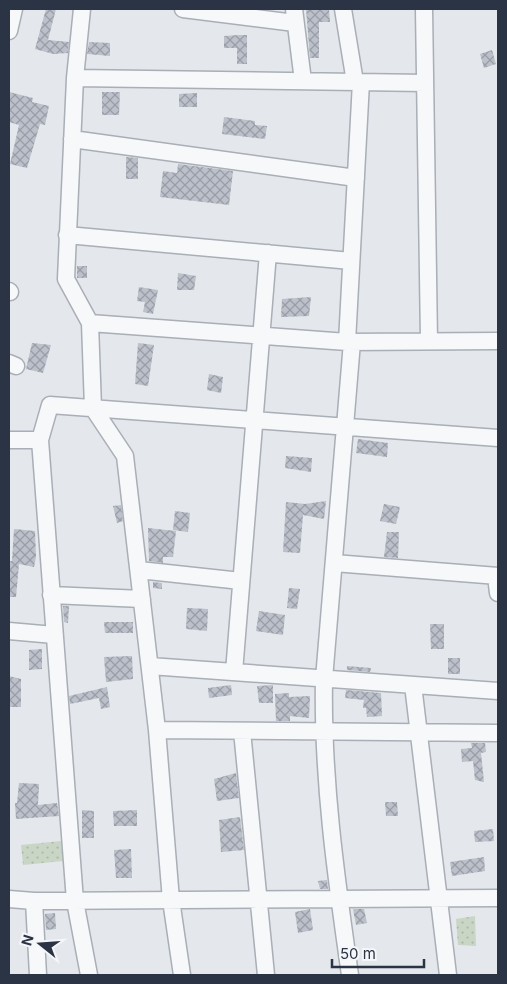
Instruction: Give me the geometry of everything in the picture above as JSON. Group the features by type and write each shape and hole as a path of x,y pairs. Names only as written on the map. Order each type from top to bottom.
{"street":[{"path":"9,31 14,9"},
{"path":"82,9 72,139 66,279 90,323 93,408 125,456 157,730 171,900 182,975"},
{"path":"183,9 294,16 303,81"},
{"path":"343,9 358,82 356,178 346,427 324,679 323,731 339,899 350,975"},
{"path":"424,9 429,341"},
{"path":"76,78 425,83"},
{"path":"72,139 356,178"},
{"path":"67,235 352,260"},
{"path":"234,672 268,253"},
{"path":"90,323 350,342 498,341"},
{"path":"89,975 75,901 40,440 50,405 498,438"},
{"path":"9,440 40,440"},
{"path":"334,563 497,576 498,593"},
{"path":"139,570 241,582"},
{"path":"51,595 142,599"},
{"path":"9,631 54,635"},
{"path":"150,666 498,691"},
{"path":"413,685 448,975"},
{"path":"157,730 498,733"},
{"path":"242,731 266,975"},
{"path":"9,899 75,901 498,898"},
{"path":"34,901 38,975"}],"green space":[{"path":"61,841 63,861 23,865 21,845"},
{"path":"475,916 476,946 458,945 456,919"}],"building":[{"path":"46,9 56,9 48,40 69,42 68,53 53,54 35,49"},
{"path":"306,9 329,9 330,22 319,22 319,58 310,58"},
{"path":"247,35 247,64 237,64 237,48 224,48 224,36"},
{"path":"89,42 110,43 110,56 87,54"},
{"path":"492,50 496,64 484,68 480,54"},
{"path":"9,92 33,98 32,102 49,106 45,125 40,124 27,168 10,164 19,125 9,122"},
{"path":"102,92 120,92 119,115 102,115"},
{"path":"197,93 197,107 179,107 179,94"},
{"path":"224,117 255,121 255,125 267,126 265,139 222,134"},
{"path":"126,157 138,158 138,179 126,179"},
{"path":"178,164 233,171 229,205 160,197 163,171 177,173"},
{"path":"77,266 87,266 87,278 77,278"},
{"path":"178,273 196,276 194,290 177,290"},
{"path":"139,287 158,290 153,314 143,312 145,302 137,301"},
{"path":"311,297 309,316 281,317 282,299"},
{"path":"32,343 51,345 43,373 26,369"},
{"path":"138,343 154,345 148,386 135,384"},
{"path":"209,374 223,377 221,393 207,390"},
{"path":"358,439 388,443 387,457 356,453"},
{"path":"286,456 312,458 311,472 285,468"},
{"path":"326,501 324,519 303,515 300,553 283,552 286,502 305,504"},
{"path":"384,504 400,507 396,524 380,521"},
{"path":"121,505 123,521 117,523 113,506"},
{"path":"175,511 190,513 188,532 173,530"},
{"path":"148,528 176,531 173,557 163,557 163,563 149,561"},
{"path":"14,529 35,531 36,557 34,567 19,564 16,597 9,597 9,561 12,561"},
{"path":"387,532 399,532 398,558 384,557"},
{"path":"153,582 162,583 162,589 153,588"},
{"path":"289,588 300,589 297,609 287,608"},
{"path":"63,606 69,606 68,623 64,622"},
{"path":"187,608 208,609 207,631 186,629"},
{"path":"259,611 285,615 283,635 256,631"},
{"path":"104,622 133,622 133,633 105,633"},
{"path":"430,624 444,624 444,649 431,649"},
{"path":"42,649 42,669 29,670 29,650"},
{"path":"132,656 133,679 106,682 104,657"},
{"path":"448,658 460,658 460,674 448,674"},
{"path":"347,666 371,668 370,672 347,670"},
{"path":"9,676 21,679 21,707 9,707"},
{"path":"231,685 232,695 209,698 208,688"},
{"path":"273,685 273,703 259,703 257,686"},
{"path":"107,687 110,707 101,709 99,698 70,704 69,696"},
{"path":"346,690 381,693 382,716 367,717 366,708 363,708 364,700 345,698"},
{"path":"289,693 289,697 310,696 309,718 290,716 290,721 276,721 275,694"},
{"path":"471,743 485,743 486,752 481,753 484,782 475,780 473,761 462,762 461,749 472,748"},
{"path":"236,773 239,798 217,801 214,779"},
{"path":"19,783 39,784 38,805 57,803 59,816 16,819 15,803 17,803"},
{"path":"385,802 397,802 398,816 386,816"},
{"path":"82,810 94,811 94,838 82,838"},
{"path":"137,810 137,826 114,826 113,811"},
{"path":"240,817 244,850 221,852 219,820"},
{"path":"493,829 494,841 475,842 474,831"},
{"path":"131,849 132,878 116,878 114,850"},
{"path":"484,857 485,871 452,876 450,862"},
{"path":"327,880 328,889 320,889 318,881"},
{"path":"310,909 313,930 298,933 295,912"},
{"path":"353,909 364,909 367,923 356,925"},
{"path":"55,913 56,929 46,930 45,914"}]}
